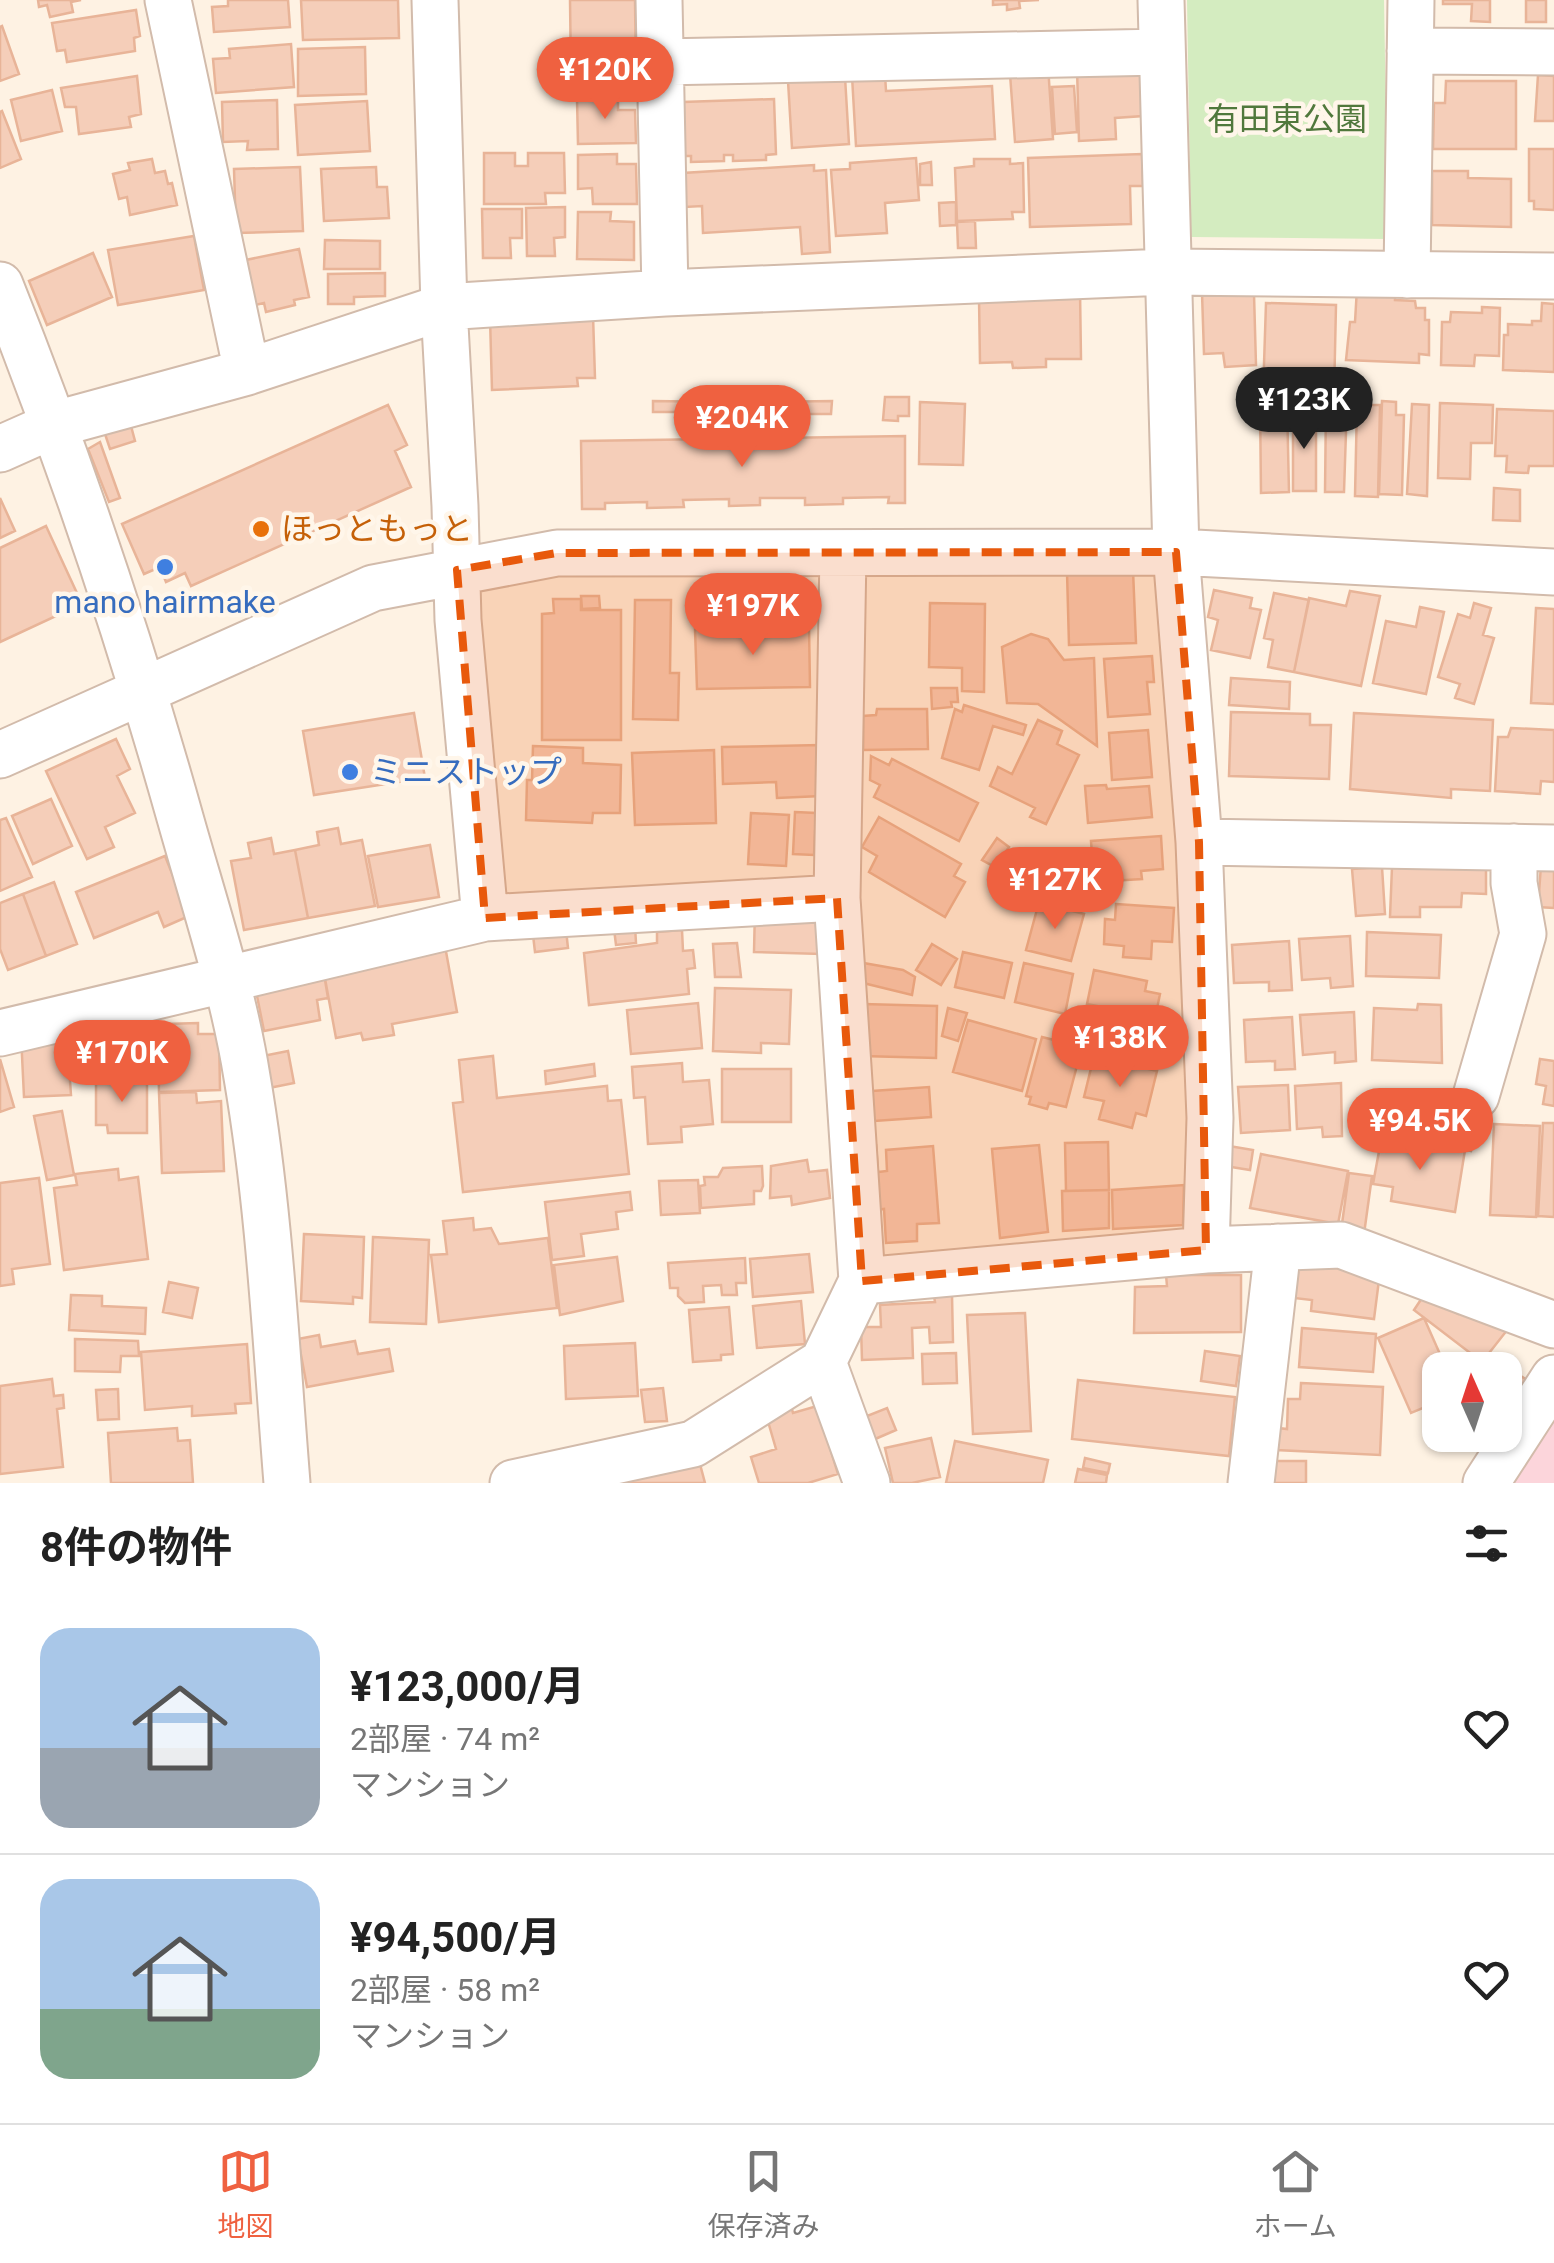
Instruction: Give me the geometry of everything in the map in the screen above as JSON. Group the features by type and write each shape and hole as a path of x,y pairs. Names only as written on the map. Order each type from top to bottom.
{"street":[{"path":"168,0 247,372"},
{"path":"435,0 458,620 485,918"},
{"path":"659,0 665,293"},
{"path":"1161,0 1176,552 1199,842 1210,1118 1206,1250"},
{"path":"1407,275 1411,0"},
{"path":"1410,51 1554,52"},
{"path":"660,62 1162,52"},
{"path":"0,448 56,424 247,372 444,307 665,293 1167,272 1554,276"},
{"path":"0,284 56,424 144,692 226,980 247,1076 265,1210 287,1483"},
{"path":"0,755 374,588 556,553 1176,552 1554,572"},
{"path":"513,1483 693,1444 823,1362 862,1280 837,898 843,553"},
{"path":"1199,842 1534,847 1514,884 1523,934 1476,1096"},
{"path":"0,1033 485,918 837,898"},
{"path":"862,1280 1206,1250 1341,1245 1554,1325"},
{"path":"1251,1483 1278,1247"},
{"path":"823,1362 867,1483"},
{"path":"1486,1483 1554,1378"}],"highlighted area":[{"path":"1176,552 1199,842 1206,1250 862,1281 837,898 485,918 457,570 557,553"}],"shaded area":[{"path":"1554,1392 1554,1483 1499,1483 1518,1452 1522,1452 1522,1445"}],"green space":[{"name":"有田東公園","path":"1187,0 1384,0 1388,239 1191,237"}],"building":[{"path":"38,0 81,0 71,2 73,12 50,17 47,5 39,7"},
{"path":"228,0 288,0 290,27 214,32 212,7 228,6"},
{"path":"301,0 398,0 399,38 303,40"},
{"path":"570,0 635,0 636,74 571,75"},
{"path":"993,0 1039,0 1019,1 1020,8 1007,10 1007,4 993,5"},
{"path":"1443,0 1490,0 1490,22 1471,21 1472,4 1443,4"},
{"path":"1526,0 1546,0 1546,22 1526,22"},
{"path":"136,10 140,36 134,38 135,51 67,62 65,50 57,51 52,23"},
{"path":"0,27 19,74 0,81"},
{"path":"291,44 294,87 216,93 213,59 230,58 229,49"},
{"path":"365,47 366,94 298,96 298,49"},
{"path":"1048,66 1053,139 1015,142 1010,74"},
{"path":"1077,68 1141,73 1143,116 1115,118 1116,139 1079,141"},
{"path":"885,74 886,91 992,86 995,139 856,146 852,76"},
{"path":"1538,75 1554,76 1554,121 1535,121"},
{"path":"137,76 141,114 129,117 131,127 79,134 76,107 65,107 61,88"},
{"path":"845,77 849,144 792,148 788,81"},
{"path":"1446,81 1516,81 1516,149 1433,149 1434,103 1445,103"},
{"path":"1074,86 1077,132 1055,134 1052,87"},
{"path":"52,90 62,131 21,141 11,100"},
{"path":"618,98 618,110 635,110 636,143 578,144 577,99"},
{"path":"774,99 776,154 766,155 766,160 733,161 733,155 724,155 724,161 691,162 691,156 685,156 683,102"},
{"path":"277,100 278,149 247,150 248,141 223,142 222,102"},
{"path":"367,101 370,151 298,155 295,105"},
{"path":"0,112 21,159 0,168"},
{"path":"1529,149 1554,149 1554,210 1534,209 1534,201 1529,201"},
{"path":"484,153 515,153 515,166 528,166 528,153 564,153 565,193 545,193 546,204 484,204"},
{"path":"617,154 617,164 636,164 637,204 593,204 592,188 578,189 578,155"},
{"path":"1142,154 1143,186 1130,186 1131,224 1030,227 1028,158"},
{"path":"916,158 919,200 885,203 887,233 836,236 831,170 850,169 850,163"},
{"path":"152,159 155,173 165,171 168,184 172,183 177,205 130,215 127,197 119,199 113,174 130,170 128,163"},
{"path":"974,159 1023,163 1024,212 1012,212 1013,219 957,221 955,168 974,166"},
{"path":"931,162 932,185 920,185 920,164"},
{"path":"814,165 814,171 826,170 830,252 802,254 800,227 703,233 702,206 685,207 683,173"},
{"path":"300,167 303,231 236,233 234,169"},
{"path":"376,167 377,187 387,187 389,218 324,221 321,169"},
{"path":"1432,171 1468,171 1468,178 1511,179 1511,227 1432,225"},
{"path":"956,202 956,225 940,226 939,203"},
{"path":"565,207 565,237 554,238 555,256 527,256 526,208"},
{"path":"482,209 522,209 522,238 510,238 511,258 483,258"},
{"path":"578,212 611,212 610,221 634,222 634,260 577,259"},
{"path":"975,221 976,248 958,248 957,222"},
{"path":"194,236 204,290 118,305 108,250"},
{"path":"325,240 380,241 380,269 324,269"},
{"path":"299,249 309,297 266,312 264,303 251,306 241,261"},
{"path":"93,253 112,297 47,325 29,281"},
{"path":"385,273 385,296 354,297 354,304 328,304 328,274"},
{"path":"1357,288 1395,288 1395,300 1415,301 1416,308 1425,308 1429,355 1419,354 1419,363 1346,360 1350,322 1355,322"},
{"path":"1080,290 1081,359 1046,359 1046,367 980,363 979,298"},
{"path":"1202,293 1254,294 1256,365 1225,367 1223,353 1204,354"},
{"path":"1266,303 1336,305 1334,397 1263,395"},
{"path":"1542,303 1554,304 1554,372 1503,370 1508,324 1532,325 1532,321 1541,321"},
{"path":"1482,307 1500,308 1499,356 1475,355 1474,366 1441,365 1442,322 1450,322 1451,312 1482,313"},
{"path":"593,315 595,378 577,378 578,386 492,390 490,318"},
{"path":"885,397 909,397 909,416 898,416 898,421 883,420"},
{"path":"653,401 725,402 725,412 653,412"},
{"path":"832,401 831,414 765,414 763,402"},
{"path":"1382,401 1396,402 1396,415 1404,415 1402,495 1379,494"},
{"path":"920,402 965,404 963,465 919,464"},
{"path":"1347,402 1344,492 1325,492 1326,403"},
{"path":"1260,403 1287,403 1289,492 1261,493"},
{"path":"1440,403 1493,405 1492,443 1471,443 1470,479 1438,478"},
{"path":"1412,404 1429,405 1427,496 1407,494"},
{"path":"388,405 407,445 395,451 411,487 191,586 185,573 166,582 160,567 144,574 122,524"},
{"path":"1357,405 1380,405 1378,497 1355,496"},
{"path":"1497,409 1554,411 1554,466 1529,466 1528,473 1506,472 1507,456 1495,456"},
{"path":"1293,413 1316,414 1316,491 1293,491"},
{"path":"131,426 135,441 110,449 105,434"},
{"path":"905,436 905,503 888,503 889,497 843,498 843,504 805,505 805,498 760,498 760,505 729,506 729,499 683,500 684,507 647,508 647,502 605,503 605,509 582,509 581,441"},
{"path":"100,442 120,498 109,502 88,449"},
{"path":"1494,488 1520,490 1520,521 1493,520"},
{"path":"0,498 15,531 0,538"},
{"path":"46,526 82,604 0,642 0,548"},
{"path":"1133,570 1136,643 1069,645 1067,572"},
{"path":"1214,590 1252,598 1250,608 1261,610 1250,658 1211,650 1218,620 1208,617"},
{"path":"1350,591 1380,596 1361,686 1294,672 1309,598 1346,606"},
{"path":"1274,593 1309,600 1294,672 1268,667 1273,640 1264,638"},
{"path":"581,596 599,596 600,608 582,609"},
{"path":"553,599 581,599 581,610 621,610 621,740 542,740 542,614 554,613"},
{"path":"635,600 671,600 670,673 679,673 678,720 633,719"},
{"path":"930,603 985,604 984,692 962,691 962,668 929,667"},
{"path":"1474,603 1491,608 1483,635 1494,638 1474,704 1455,698 1460,684 1438,677 1458,614 1470,618"},
{"path":"1420,607 1444,612 1426,694 1373,683 1386,621 1416,627"},
{"path":"1536,608 1554,609 1554,704 1531,703"},
{"path":"809,627 810,687 697,689 695,629"},
{"path":"1031,634 1048,639 1064,660 1094,658 1097,746 1038,704 1007,703 1002,647"},
{"path":"1152,656 1154,682 1147,682 1150,714 1108,717 1104,659"},
{"path":"1231,678 1290,682 1289,709 1229,705"},
{"path":"931,688 957,688 958,702 951,702 952,707 932,709"},
{"path":"964,705 1026,725 1023,735 993,726 979,770 942,758 955,709 962,712"},
{"path":"877,709 927,709 928,749 863,750 863,716 876,715"},
{"path":"1231,712 1310,714 1310,725 1331,725 1329,779 1229,776"},
{"path":"414,713 425,778 314,795 303,731"},
{"path":"1354,713 1493,720 1490,791 1451,789 1451,798 1350,789"},
{"path":"1038,720 1062,731 1057,744 1079,755 1046,824 1030,817 1035,808 990,786 998,767 1012,774"},
{"path":"1511,728 1554,730 1554,782 1541,781 1540,794 1495,791 1498,737 1508,737"},
{"path":"1148,730 1152,777 1112,780 1109,733"},
{"path":"116,739 130,769 117,776 135,813 105,827 114,847 87,859 46,771"},
{"path":"820,745 821,796 777,798 776,782 723,784 722,747"},
{"path":"533,746 583,748 583,763 621,765 620,813 593,813 592,823 526,820"},
{"path":"714,750 716,823 635,825 632,753"},
{"path":"871,756 889,765 892,759 978,803 959,841 874,797 880,785 870,780"},
{"path":"1106,785 1107,789 1149,786 1152,817 1088,823 1085,786"},
{"path":"51,799 72,846 33,864 12,816"},
{"path":"795,812 816,813 814,855 793,854"},
{"path":"751,813 789,815 786,866 748,864"},
{"path":"879,817 961,864 954,876 965,882 945,917 869,872 877,856 862,847"},
{"path":"6,818 32,877 0,891 0,820"},
{"path":"338,828 341,844 362,840 375,906 308,918 295,850 319,845 317,832"},
{"path":"1161,836 1163,869 1141,871 1142,879 1094,882 1091,841"},
{"path":"271,838 274,854 295,850 308,918 244,930 231,861 251,858 248,843"},
{"path":"997,838 1009,847 995,867 982,860"},
{"path":"430,845 439,897 378,907 368,856"},
{"path":"165,856 189,916 164,927 158,912 94,938 76,892"},
{"path":"1541,865 1554,866 1554,908 1538,907"},
{"path":"1382,867 1385,914 1356,916 1352,869"},
{"path":"1392,867 1486,869 1486,894 1462,893 1461,907 1420,907 1420,917 1390,917"},
{"path":"54,882 77,944 46,956 23,894"},
{"path":"23,894 46,956 8,970 0,949 0,903"},
{"path":"1039,902 1084,914 1071,961 1026,950"},
{"path":"1116,904 1174,908 1172,942 1152,941 1151,959 1123,957 1124,946 1104,944 1105,919 1115,920"},
{"path":"755,908 822,909 821,954 754,952"},
{"path":"635,926 636,943 616,945 614,929"},
{"path":"566,930 568,948 535,952 533,935"},
{"path":"682,930 683,951 693,950 695,968 687,969 689,994 589,1005 584,953 657,943 657,932"},
{"path":"1367,932 1441,935 1439,978 1366,976"},
{"path":"1350,936 1353,986 1331,988 1330,978 1302,980 1299,939"},
{"path":"1289,941 1292,990 1269,991 1269,982 1234,983 1232,945"},
{"path":"737,943 741,977 715,977 713,944"},
{"path":"932,944 957,959 941,985 916,970"},
{"path":"445,946 457,1012 392,1024 394,1035 363,1040 361,1033 336,1038 323,968"},
{"path":"963,952 1012,963 1004,998 955,987"},
{"path":"858,962 903,970 915,977 912,995 855,981"},
{"path":"1024,963 1073,974 1065,1014 1015,1002"},
{"path":"323,968 328,998 317,1000 320,1020 264,1031 254,981"},
{"path":"1094,970 1147,981 1145,991 1160,994 1153,1028 1095,1016 1097,1006 1087,1004"},
{"path":"715,988 791,990 789,1044 761,1043 761,1053 713,1051"},
{"path":"698,1003 702,1048 631,1054 627,1010"},
{"path":"863,1004 937,1006 936,1058 862,1056"},
{"path":"1418,1004 1441,1005 1442,1063 1372,1060 1374,1008 1417,1010"},
{"path":"948,1008 967,1013 958,1041 942,1036"},
{"path":"1354,1012 1356,1061 1335,1063 1335,1052 1303,1055 1300,1015"},
{"path":"1292,1017 1295,1069 1275,1070 1275,1061 1246,1062 1244,1020"},
{"path":"96,1020 148,1020 148,1073 106,1073 105,1066 95,1067"},
{"path":"968,1020 1036,1039 1022,1091 953,1072"},
{"path":"198,1023 198,1034 219,1034 220,1090 159,1092 158,1036 166,1036 165,1024"},
{"path":"21,1035 67,1038 71,1095 24,1097"},
{"path":"1042,1037 1082,1047 1066,1107 1049,1103 1047,1109 1029,1104 1031,1097 1026,1096"},
{"path":"288,1051 294,1083 269,1088 263,1056"},
{"path":"493,1056 497,1098 607,1086 608,1101 621,1100 629,1174 463,1192 453,1103 463,1102 459,1060"},
{"path":"1094,1056 1157,1071 1146,1116 1136,1113 1132,1128 1099,1119 1104,1101 1084,1097"},
{"path":"0,1059 14,1107 0,1112"},
{"path":"1540,1059 1554,1061 1554,1106 1543,1104 1546,1086 1536,1084"},
{"path":"682,1063 683,1082 709,1080 713,1124 681,1127 682,1142 648,1144 645,1097 634,1098 632,1067"},
{"path":"594,1064 595,1076 546,1084 545,1071"},
{"path":"722,1069 791,1069 791,1122 722,1122"},
{"path":"96,1078 147,1078 147,1133 108,1133 107,1125 96,1125"},
{"path":"1341,1083 1342,1136 1323,1137 1322,1127 1297,1129 1295,1086"},
{"path":"1288,1085 1290,1130 1241,1133 1238,1087"},
{"path":"929,1087 931,1117 860,1122 858,1092"},
{"path":"196,1092 197,1103 221,1101 224,1171 162,1173 159,1093"},
{"path":"62,1111 74,1175 47,1180 34,1116"},
{"path":"1447,1113 1477,1119 1471,1151 1440,1145"},
{"path":"1543,1123 1554,1123 1554,1217 1538,1216"},
{"path":"1494,1124 1540,1126 1536,1217 1490,1215"},
{"path":"1382,1135 1465,1150 1455,1212 1391,1201 1393,1187 1373,1184"},
{"path":"1108,1142 1109,1190 1066,1191 1065,1143"},
{"path":"876,1144 878,1172 887,1171 886,1150 933,1146 939,1223 917,1224 917,1241 886,1243 884,1209 867,1211"},
{"path":"1039,1145 1048,1232 1000,1238 992,1149"},
{"path":"1229,1146 1253,1150 1250,1170 1225,1166"},
{"path":"1261,1154 1348,1171 1338,1224 1250,1208"},
{"path":"807,1160 809,1172 827,1170 830,1198 792,1205 791,1196 770,1198 771,1166"},
{"path":"762,1166 763,1186 761,1191 754,1191 754,1204 701,1208 700,1186 705,1185 704,1177 718,1177 723,1168"},
{"path":"118,1169 119,1180 138,1177 148,1259 64,1270 54,1188 77,1185 75,1174"},
{"path":"1349,1173 1372,1176 1364,1234 1341,1231"},
{"path":"39,1178 50,1264 12,1269 14,1284 0,1286 0,1183"},
{"path":"698,1180 700,1213 661,1215 659,1181"},
{"path":"1184,1185 1183,1225 1113,1229 1112,1190"},
{"path":"1109,1190 1109,1228 1063,1231 1062,1191"},
{"path":"630,1192 632,1210 616,1212 618,1229 581,1234 584,1256 552,1260 545,1202"},
{"path":"473,1218 474,1230 491,1228 499,1244 548,1238 557,1308 439,1322 431,1255 447,1254 443,1221"},
{"path":"304,1234 364,1237 362,1298 353,1297 353,1304 301,1301"},
{"path":"373,1237 429,1240 426,1324 370,1322"},
{"path":"809,1254 813,1292 753,1297 750,1259"},
{"path":"617,1257 623,1301 560,1315 554,1265"},
{"path":"745,1258 746,1283 736,1283 737,1295 722,1295 721,1285 703,1286 704,1302 685,1303 678,1296 678,1288 670,1288 668,1263"},
{"path":"1299,1262 1380,1272 1374,1319 1311,1311 1312,1300 1294,1298"},
{"path":"1166,1275 1241,1275 1241,1332 1134,1333 1135,1287 1167,1286"},
{"path":"169,1282 198,1288 192,1318 163,1312"},
{"path":"71,1295 102,1296 102,1306 146,1308 145,1334 69,1330"},
{"path":"952,1295 953,1342 930,1343 929,1327 912,1328 913,1358 862,1360 861,1327 881,1327 880,1305 935,1302 934,1296"},
{"path":"1424,1295 1458,1314 1465,1305 1508,1329 1490,1352 1469,1352 1414,1310"},
{"path":"801,1301 805,1344 757,1348 753,1306"},
{"path":"729,1307 733,1354 721,1355 721,1360 693,1362 689,1310"},
{"path":"1025,1313 1031,1431 973,1434 967,1315"},
{"path":"1424,1318 1439,1352 1422,1352 1422,1408 1411,1413 1378,1338"},
{"path":"1302,1328 1376,1334 1373,1372 1299,1367"},
{"path":"319,1335 321,1347 355,1341 358,1354 389,1349 393,1371 307,1387 298,1339"},
{"path":"75,1339 138,1341 139,1356 121,1356 120,1372 75,1371"},
{"path":"635,1343 638,1396 566,1399 564,1346"},
{"path":"247,1344 251,1403 235,1404 236,1413 192,1416 192,1406 145,1410 141,1352"},
{"path":"1205,1351 1240,1356 1236,1386 1201,1381"},
{"path":"956,1353 957,1383 923,1384 922,1354"},
{"path":"1522,1377 1532,1383 1522,1401"},
{"path":"52,1379 54,1396 63,1395 64,1408 57,1409 63,1467 0,1474 0,1386"},
{"path":"1078,1380 1235,1397 1229,1456 1072,1439"},
{"path":"1301,1383 1383,1387 1380,1455 1276,1450 1278,1428 1287,1429 1288,1399 1300,1399"},
{"path":"663,1388 667,1421 645,1422 641,1390"},
{"path":"118,1389 119,1419 98,1420 96,1390"},
{"path":"789,1399 793,1413 817,1406 838,1474 808,1483 759,1483 751,1457 776,1449 767,1418"},
{"path":"887,1408 896,1430 866,1443 857,1420"},
{"path":"177,1428 178,1441 190,1440 193,1483 111,1483 108,1433"},
{"path":"931,1438 940,1477 893,1483 885,1448"},
{"path":"955,1441 1048,1460 1043,1483 946,1483"},
{"path":"696,1449 705,1483 611,1483"},
{"path":"1085,1458 1110,1464 1108,1473 1083,1468"},
{"path":"1274,1461 1306,1461 1306,1483 1274,1483"},
{"path":"1078,1469 1107,1475 1106,1483 1075,1483"}],"place":[{"name":"ほっともっと","path":"261,529"},
{"name":"mano hairmake","path":"165,567"},
{"name":"ミニストップ","path":"350,772"}]}
